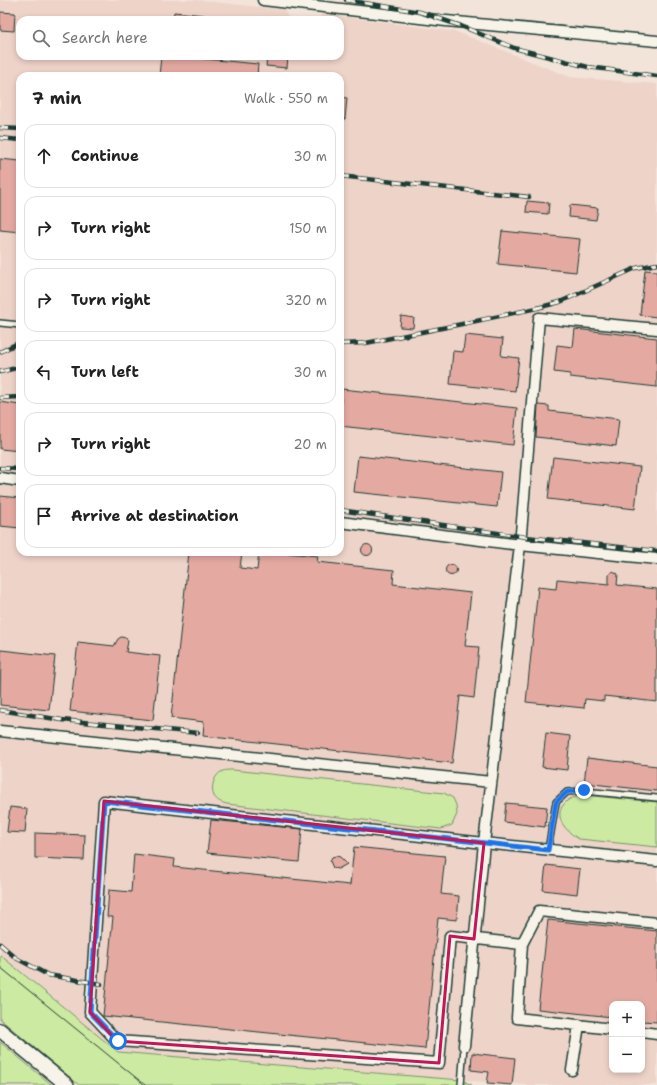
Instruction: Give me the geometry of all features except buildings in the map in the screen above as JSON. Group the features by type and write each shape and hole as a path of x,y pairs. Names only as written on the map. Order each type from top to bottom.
{"main road":[{"path":"0,1030 67,1085"}],"street":[{"path":"263,0 439,20 657,41"},
{"path":"464,1046 484,843 520,545 539,318 657,329"},
{"path":"0,478 16,480"},
{"path":"344,523 520,545 657,559"},
{"path":"0,731 491,782"},
{"path":"522,944 450,936 439,1063 118,1041 90,1012 104,801 657,861"},
{"path":"609,1029 517,1018 522,944 539,911 657,923"},
{"path":"572,1070 579,1025"},
{"path":"645,1032 657,1034"}],"lane":[{"path":"0,323 16,325"},
{"path":"548,850 556,802 567,792 584,790 657,798"},
{"path":"461,1085 464,1046"}],"highlighted area":[{"path":"104,801 484,843 474,939 450,936 439,1063 117,1041 90,1012"}],"shaded area":[{"path":"0,0 197,0 284,10 288,16 16,16 16,60 344,60 344,17 457,32 570,77 657,84 657,1085 579,1085 574,1083 573,1085 524,1085 118,1052 0,955"},
{"path":"324,14 339,16 321,16"}],"green space":[{"path":"225,770 444,793 453,798 456,805 457,814 452,825 441,829 220,802 215,798 212,789 215,778"},
{"path":"582,795 657,802 657,847 579,839 574,836 562,822 560,812 562,806 568,800"},
{"path":"0,955 118,1052 461,1080 472,1085 79,1085 0,1019"},
{"path":"0,1042 52,1085 0,1085"}],"tram line":[{"path":"0,967 145,1085"}],"railway":[{"path":"346,0 420,12 461,26 514,48 588,67 657,76"},
{"path":"0,128 16,129"},
{"path":"0,138 16,140"},
{"path":"344,176 529,197"},
{"path":"344,344 366,343 537,308 560,302 636,268 657,264"},
{"path":"0,352 16,344"},
{"path":"0,372 16,368"},
{"path":"0,398 16,397"},
{"path":"0,468 16,469"},
{"path":"344,511 526,537 657,551"},
{"path":"0,710 62,720 198,733"},
{"path":"0,944 16,958 48,975 101,984"}],"route":[{"path":"118,1041 90,1012 104,801 548,850 556,802 567,792 584,790"}]}
